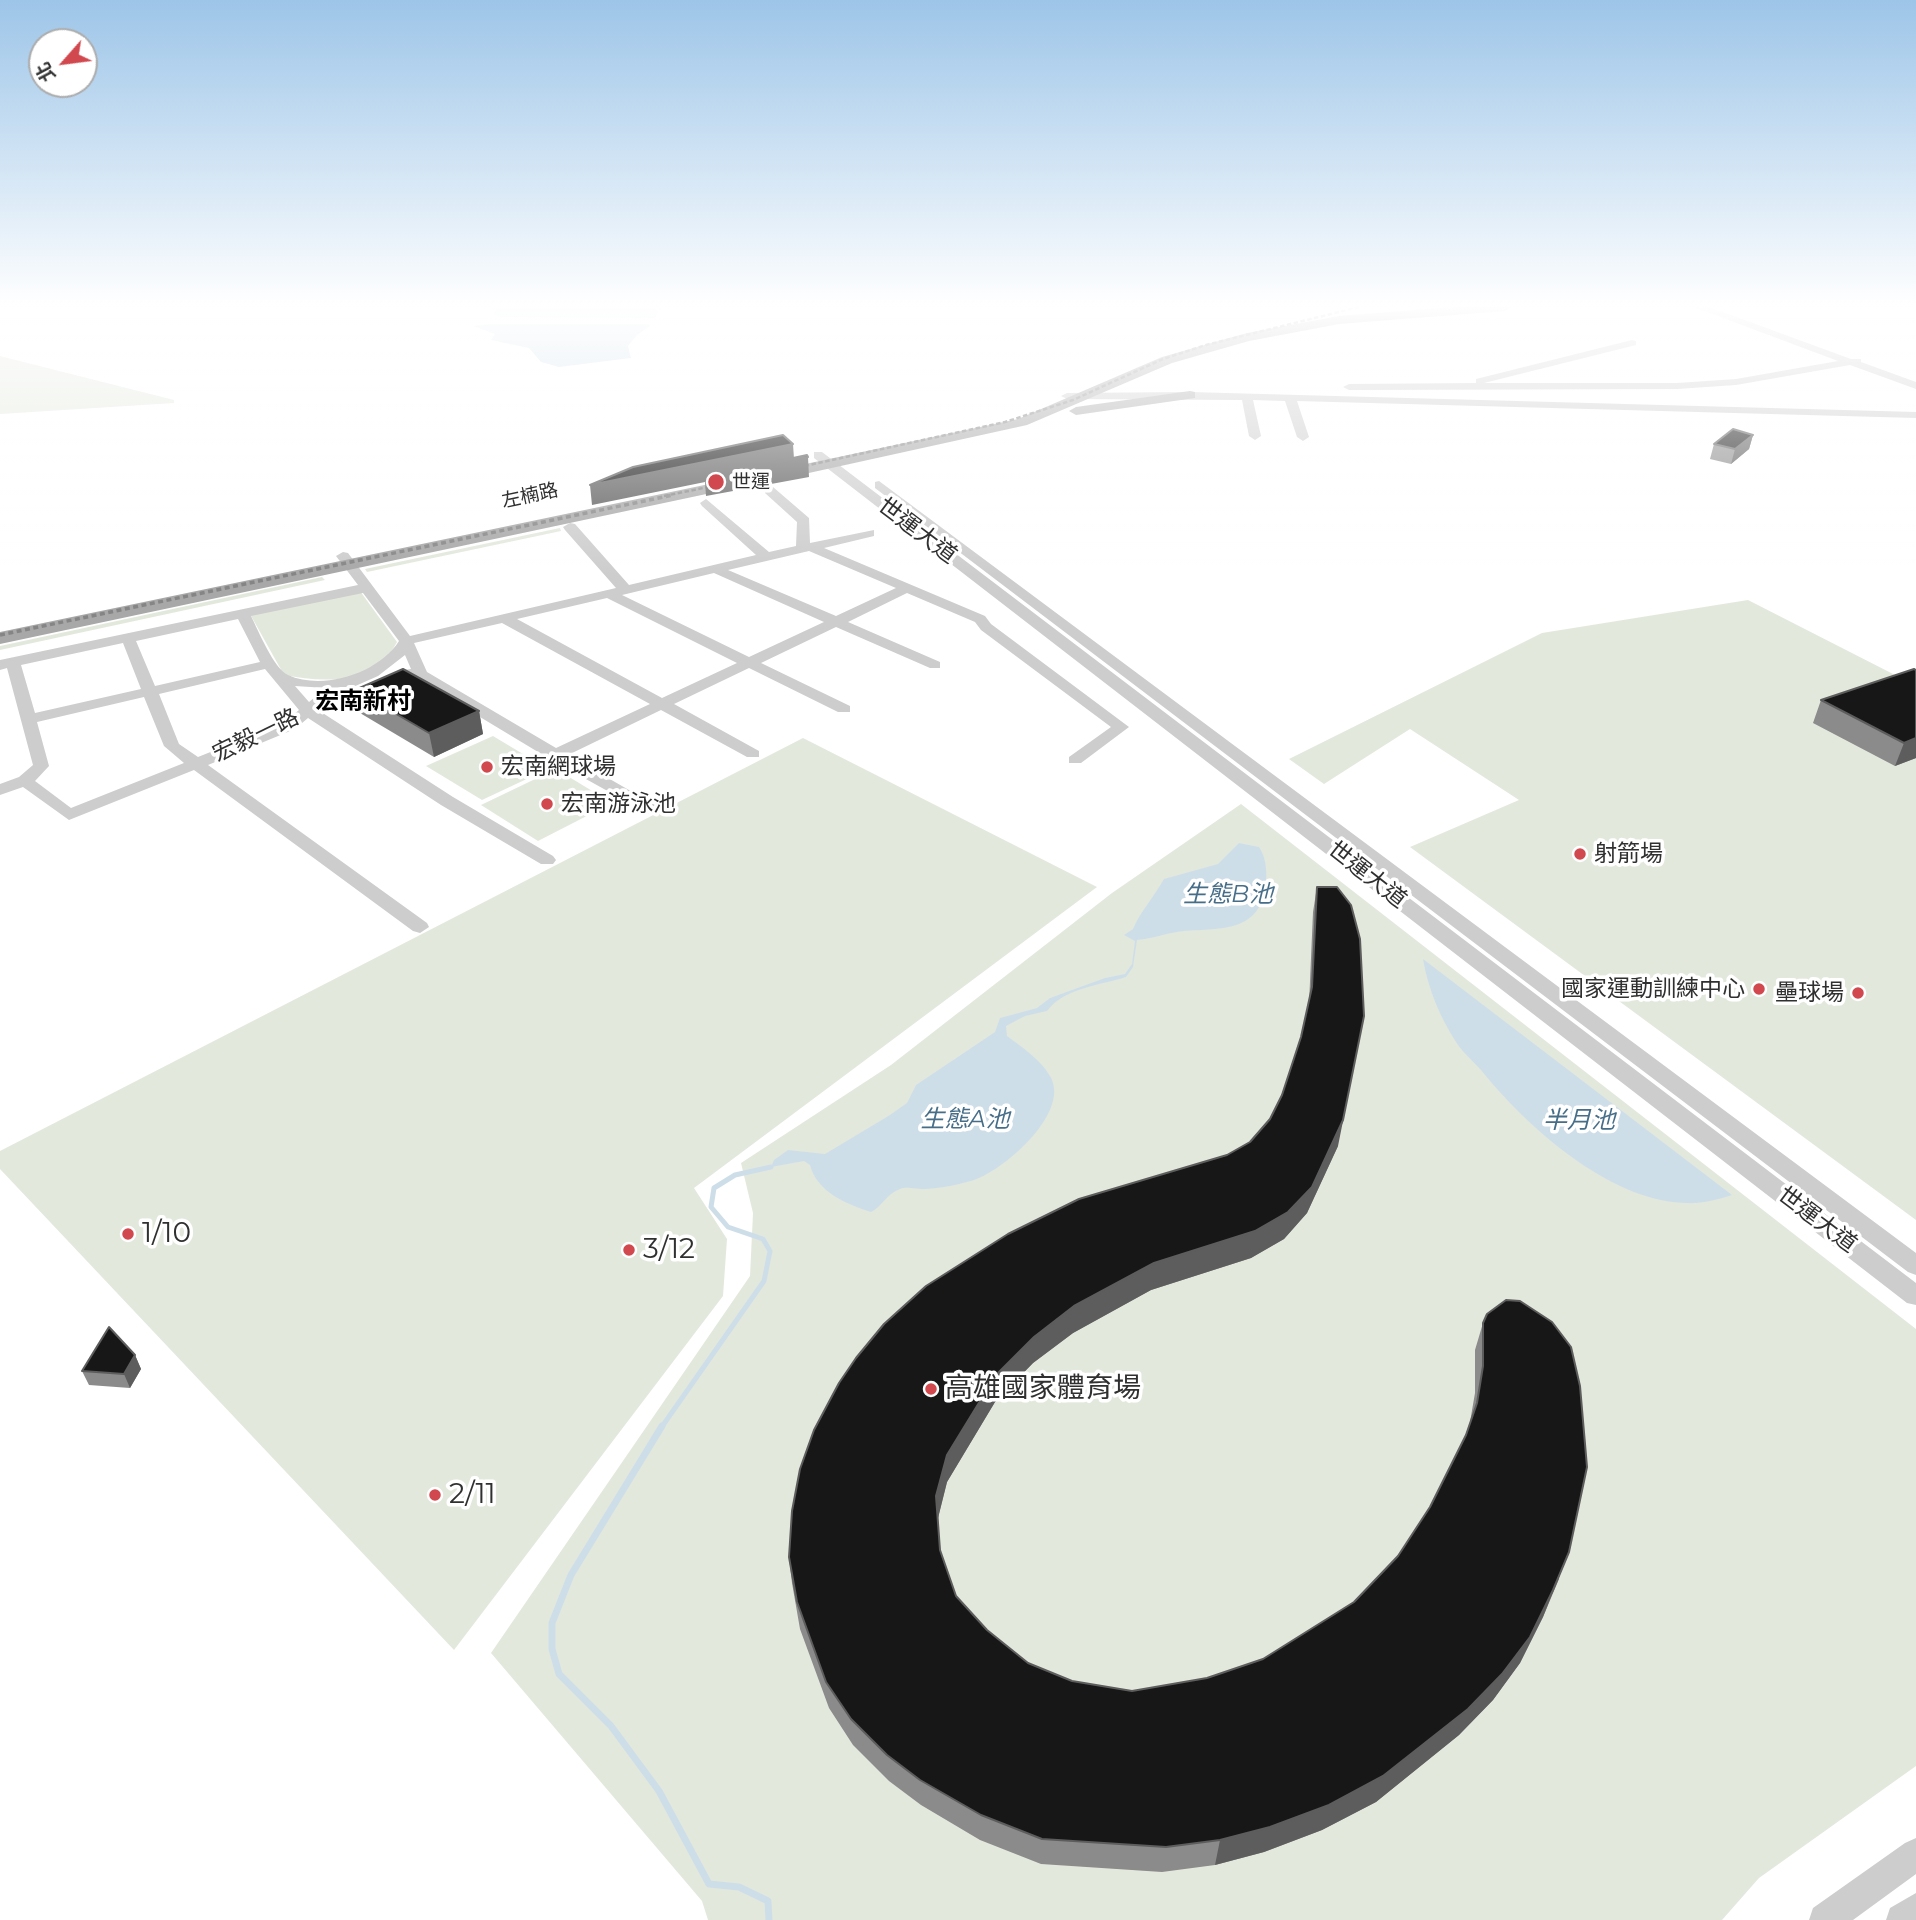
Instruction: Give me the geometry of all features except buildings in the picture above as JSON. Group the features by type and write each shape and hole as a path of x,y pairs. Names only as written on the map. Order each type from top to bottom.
{"main road":[{"name":"左楠路","path":"0,638 755,469 832,458 986,420 1065,397"},
{"path":"1034,418 1078,397"},
{"path":"1034,418 1179,397"},
{"name":"左楠路","path":"0,629 1034,418"}],"street":[{"path":"1236,397 1916,415"},
{"path":"1247,397 1255,436"},
{"path":"1431,402 1440,397"},
{"path":"1290,398 1303,437"},
{"name":"世運大道","path":"832,458 1916,1266"},
{"name":"世運大道","path":"832,458 1916,1296"},
{"path":"769,490 804,521 807,547"},
{"path":"706,503 766,557"},
{"path":"570,527 626,590"},
{"path":"406,641 869,533"},
{"path":"807,547 909,587 980,619 986,627 1122,727 1075,760"},
{"path":"346,560 406,641 421,675"},
{"path":"715,569 833,623 935,665"},
{"path":"0,790 25,780 41,766 29,719 7,664 366,587"},
{"path":"554,755 909,587"},
{"path":"610,594 844,709"},
{"path":"242,613 274,671 308,711 447,801 547,860"},
{"path":"505,618 753,754"},
{"path":"128,638 172,746 323,859 420,927"},
{"name":"宏毅一路","path":"25,780 69,814 289,726 330,692 373,673 400,651 406,641"},
{"path":"29,719 149,691 274,671 309,684 346,683"},
{"path":"373,673 421,675 649,809"},
{"path":"1825,1920 1916,1854"},
{"path":"1902,1920 1916,1909"}],"shaded area":[{"path":"0,397 161,397 174,400 174,403 0,414"},
{"path":"560,528 561,531 367,572 365,569"},
{"path":"322,577 325,580 0,650 0,646"},
{"path":"360,591 397,642 387,656 376,666 348,678 316,679 284,675 250,614"},
{"name":"國家運動訓練中心","path":"1748,600 1897,676 1916,670 1916,1220 1410,847 1519,800 1410,729 1324,784 1289,759 1542,633"},
{"name":"宏南網球場","path":"493,736 548,769 482,800 426,766"},
{"path":"803,738 1097,887 694,1188 727,1239 723,1296 454,1650 0,1169 0,1151"},
{"name":"宏南游泳池","path":"556,769 612,803 538,841 481,805"},
{"path":"1241,804 1916,1329 1916,1766 1759,1878 1722,1920 708,1920 702,1901 491,1653 750,1276 753,1213 741,1163 891,1065 1112,893"}],"water":[{"name":"生態A池","path":"1239,843 1259,847 1266,869 1263,899 1248,919 1225,928 1178,932 1137,940 1133,967 1126,977 1073,992 1054,1003 1047,1011 1025,1016 1006,1026 1007,1036 1031,1054 1046,1070 1054,1090 1052,1105 1033,1136 1020,1150 991,1172 953,1185 900,1189 871,1212 843,1201 826,1190 819,1183 810,1165 804,1161 771,1167 774,1160 788,1150 825,1154 890,1115 907,1103 916,1085 995,1032 1000,1018 1037,1008 1050,998 1105,978 1125,974 1132,964 1135,941 1124,935 1133,929 1164,879 1218,864"},
{"name":"半月池","path":"1423,959 1732,1195 1697,1203 1656,1199 1627,1189 1571,1157 1521,1114 1459,1046 1435,1002"}],"waterway":[{"path":"661,1428 764,1281 770,1251 763,1239 728,1227 711,1207 714,1188 735,1175 771,1167"},
{"path":"662,1426 571,1575 552,1623 552,1649 559,1674 611,1726 659,1791 709,1884 739,1887 768,1901 769,1920"}],"railway":[{"path":"791,469 1005,422 1080,397"},
{"path":"664,496 723,484"},
{"path":"0,635 673,495"}],"place":[{"name":"世運","path":"716,482"},
{"name":"宏南網球場","path":"487,767"},
{"name":"宏南游泳池","path":"547,804"},
{"name":"射箭場","path":"1580,854"},
{"name":"國家運動訓練中心","path":"1759,989"},
{"name":"壘球場","path":"1858,993"},
{"name":"1/10","path":"128,1234"},
{"name":"3/12","path":"629,1250"},
{"name":"高雄國家體育場","path":"931,1389"},
{"name":"2/11","path":"435,1495"}],"district":[{"name":"宏南新村","path":"363,702"}],"water label":[{"name":"生態B池","path":"1228,895"}]}
